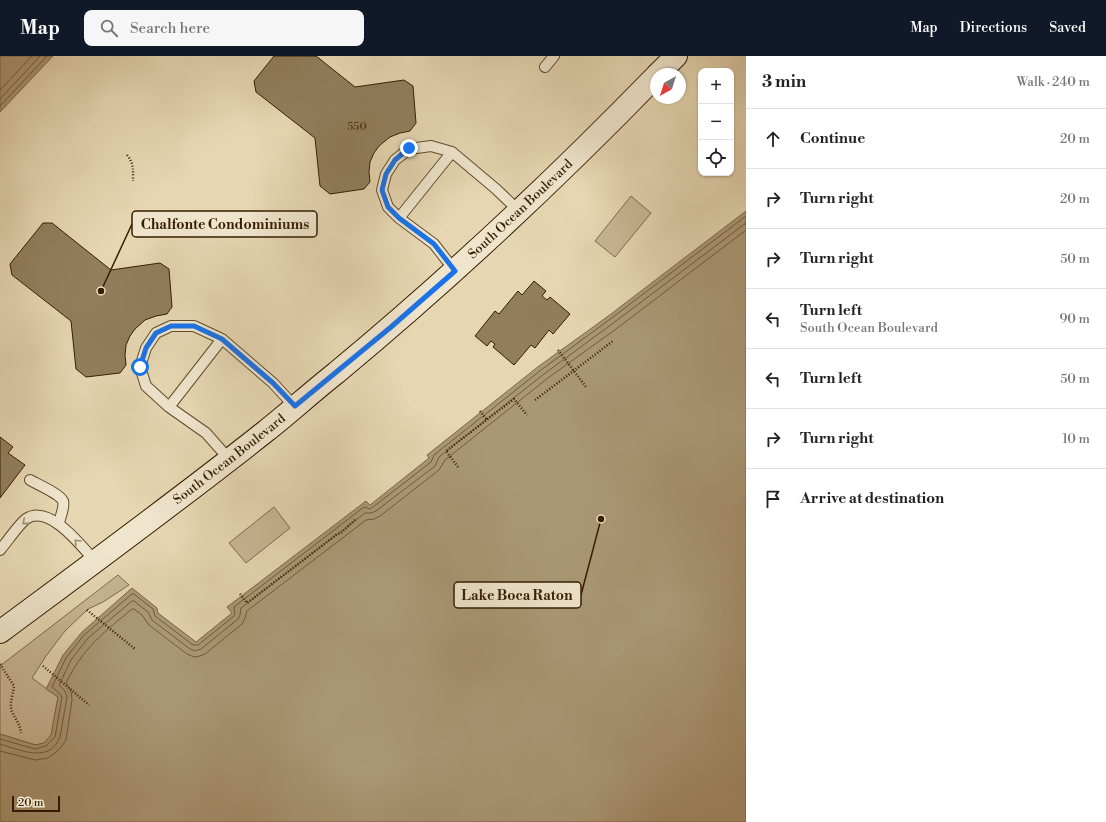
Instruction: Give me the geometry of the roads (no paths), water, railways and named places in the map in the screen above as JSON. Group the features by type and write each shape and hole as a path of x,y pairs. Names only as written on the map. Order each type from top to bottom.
{"main road":[{"path":"664,68 675,56"},
{"name":"South Ocean Boulevard","path":"2,626 95,561 229,459 391,327 455,271 519,211 650,82"}],"lane":[{"path":"545,67 554,56"},
{"path":"455,271 434,244 399,218 388,207 382,190 386,174 395,160 409,148 431,146 452,152 496,189 519,211"},
{"path":"399,218 452,152"},
{"path":"229,459 206,433 169,407 146,386 140,367 146,348 156,333 171,326 194,326 222,339 273,383 295,406"},
{"path":"169,407 222,339"},
{"path":"30,480 59,496 63,501 59,523"},
{"path":"0,550 26,519 34,516 47,518 59,523 95,561"}],"water":[{"path":"0,56 53,56 0,112"},
{"path":"746,211 746,822 0,822 0,734 35,745 44,743 51,735 58,697 46,689 63,655 82,632 132,588 157,608 158,613 196,642 232,613 227,607 366,501 370,505 429,458 427,455 539,366 607,317"}],"place":[{"name":"Chalfonte Condominiums","path":"101,291"},
{"name":"Lake Boca Raton","path":"601,519"}]}
